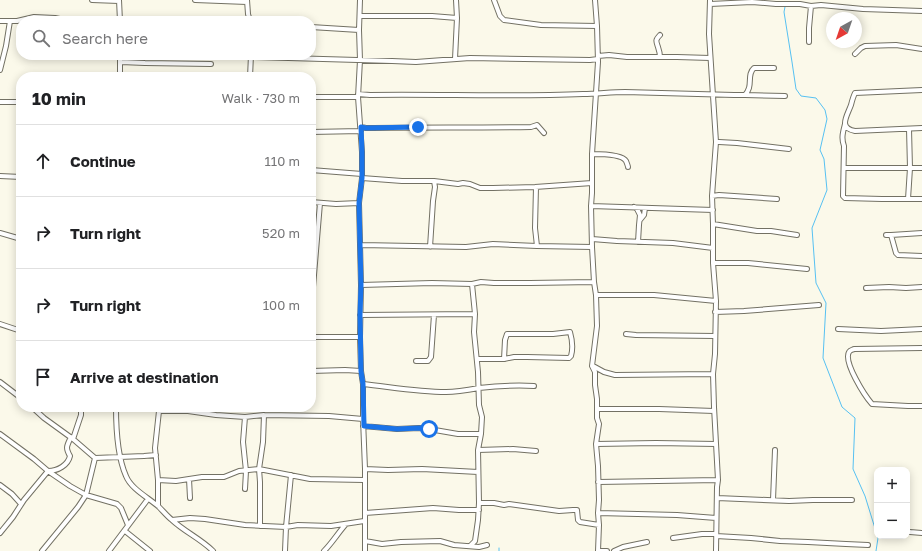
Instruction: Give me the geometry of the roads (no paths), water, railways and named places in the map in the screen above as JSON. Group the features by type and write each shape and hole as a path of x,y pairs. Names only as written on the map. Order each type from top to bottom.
{"street":[{"path":"92,0 119,0 120,16"},
{"path":"195,0 247,1 249,16"},
{"path":"360,0 360,60 358,95 362,152 362,176 359,203 361,245 360,337 364,426 365,551"},
{"path":"455,59 457,18 456,0"},
{"path":"494,0 500,16 504,20 541,25 597,26"},
{"path":"595,0 598,58 592,154 591,206 597,326 592,366 595,372 598,409 597,418 599,424 596,444 599,500 598,551 607,551"},
{"path":"716,551 718,480 712,374 715,354 716,301 713,263 714,224 712,196 716,142 710,58 710,2 800,4 811,6 821,5 922,12"},
{"path":"809,42 811,6"},
{"path":"360,16 424,16 457,18"},
{"path":"0,21 16,21"},
{"path":"0,70 10,21"},
{"path":"316,27 359,30"},
{"path":"660,35 656,42 659,48 660,57"},
{"path":"855,54 862,46 896,45 922,49"},
{"path":"316,58 416,62 455,59 590,60 609,55 627,57 710,58"},
{"path":"250,72 251,60"},
{"path":"120,72 121,62 211,64"},
{"path":"746,95 749,88 750,72 754,68 774,68"},
{"path":"922,90 855,92 846,115 842,136 844,146 844,197 866,199 922,199"},
{"path":"316,97 358,95 596,94 612,92 785,96"},
{"path":"0,102 16,102"},
{"path":"845,124 847,128 855,131 922,128"},
{"path":"316,132 366,128 478,128 537,125 544,133"},
{"path":"908,199 910,168 909,129"},
{"path":"716,142 789,149"},
{"path":"592,154 619,156 625,159 628,167"},
{"path":"844,168 922,168"},
{"path":"316,171 419,182 434,181 458,184 463,183 480,188 536,187 592,183"},
{"path":"0,176 16,177"},
{"path":"430,247 432,201 435,187 434,181"},
{"path":"536,187 535,228 537,246"},
{"path":"712,196 719,195 777,199"},
{"path":"316,203 359,203"},
{"path":"316,251 320,203"},
{"path":"591,206 713,210"},
{"path":"634,207 640,213 638,242"},
{"path":"640,221 644,215 645,208"},
{"path":"714,224 757,231 771,231 797,235"},
{"path":"0,233 16,238"},
{"path":"886,236 922,233"},
{"path":"891,235 896,253 898,255 922,256"},
{"path":"592,239 673,243 713,248"},
{"path":"361,245 466,247 493,244 592,247"},
{"path":"713,263 748,263 807,269"},
{"path":"361,285 432,283 472,284 481,282 530,284 594,282"},
{"path":"470,546 475,541 478,525 480,503 478,450 482,417 479,405 474,332 475,314 472,284"},
{"path":"866,288 922,287"},
{"path":"596,295 654,295 716,301"},
{"path":"715,312 819,305"},
{"path":"360,315 475,314"},
{"path":"416,361 428,360 430,358 433,341 434,315"},
{"path":"0,324 16,329"},
{"path":"838,329 881,331 922,330"},
{"path":"477,360 504,359 540,356 569,358 572,352 572,337 570,332 553,334 507,334 505,340 504,359"},
{"path":"626,334 715,336"},
{"path":"316,337 360,337"},
{"path":"922,348 854,349 848,354 851,369 867,398 872,404 922,406"},
{"path":"592,366 604,372 615,375 712,374"},
{"path":"316,371 361,371"},
{"path":"0,382 16,394"},
{"path":"363,384 446,392 516,385 534,386"},
{"path":"598,409 714,411"},
{"path":"37,412 72,438 95,458 156,455"},
{"path":"0,533 48,471 57,470 70,459 66,447 72,438 81,412"},
{"path":"116,412 121,457 126,477 130,483 158,506 172,520 213,551"},
{"path":"158,412 155,441 158,506"},
{"path":"202,412 216,415 245,417 264,415 329,416 363,419"},
{"path":"260,526 259,469 263,442 264,415"},
{"path":"245,417 242,442 246,471 245,489"},
{"path":"364,426 397,429 419,428 458,434 481,434"},
{"path":"0,434 70,486 86,495 117,504 121,508 128,525"},
{"path":"596,444 716,444"},
{"path":"478,450 513,449 536,451"},
{"path":"773,500 775,450"},
{"path":"42,551 86,495 95,458"},
{"path":"158,480 176,481 202,477 224,477 239,472 259,469 310,479 364,480"},
{"path":"365,469 422,469 478,472"},
{"path":"285,551 291,476"},
{"path":"189,479 190,498"},
{"path":"598,482 718,480"},
{"path":"0,485 22,504"},
{"path":"717,498 789,501 852,500"},
{"path":"109,551 148,499"},
{"path":"480,503 509,504 559,511 577,510 578,520 580,522 599,525"},
{"path":"365,513 433,508 479,510"},
{"path":"598,514 677,515 716,518"},
{"path":"172,520 206,518 246,525 286,527 298,525 331,526 364,521"},
{"path":"324,551 346,524"},
{"path":"125,531 150,551"},
{"path":"910,532 922,533"},
{"path":"673,538 702,534 780,541 868,545"},
{"path":"365,541 382,544 440,541 454,546 487,546"},
{"path":"614,551 622,547 647,542"}],"waterway":[{"path":"785,7 784,12 796,89 801,96 816,98 825,110 827,119 820,150 824,159 827,190 812,228 816,283 826,303 823,358 842,407 855,418 853,469 865,496 878,538 876,551"}]}
